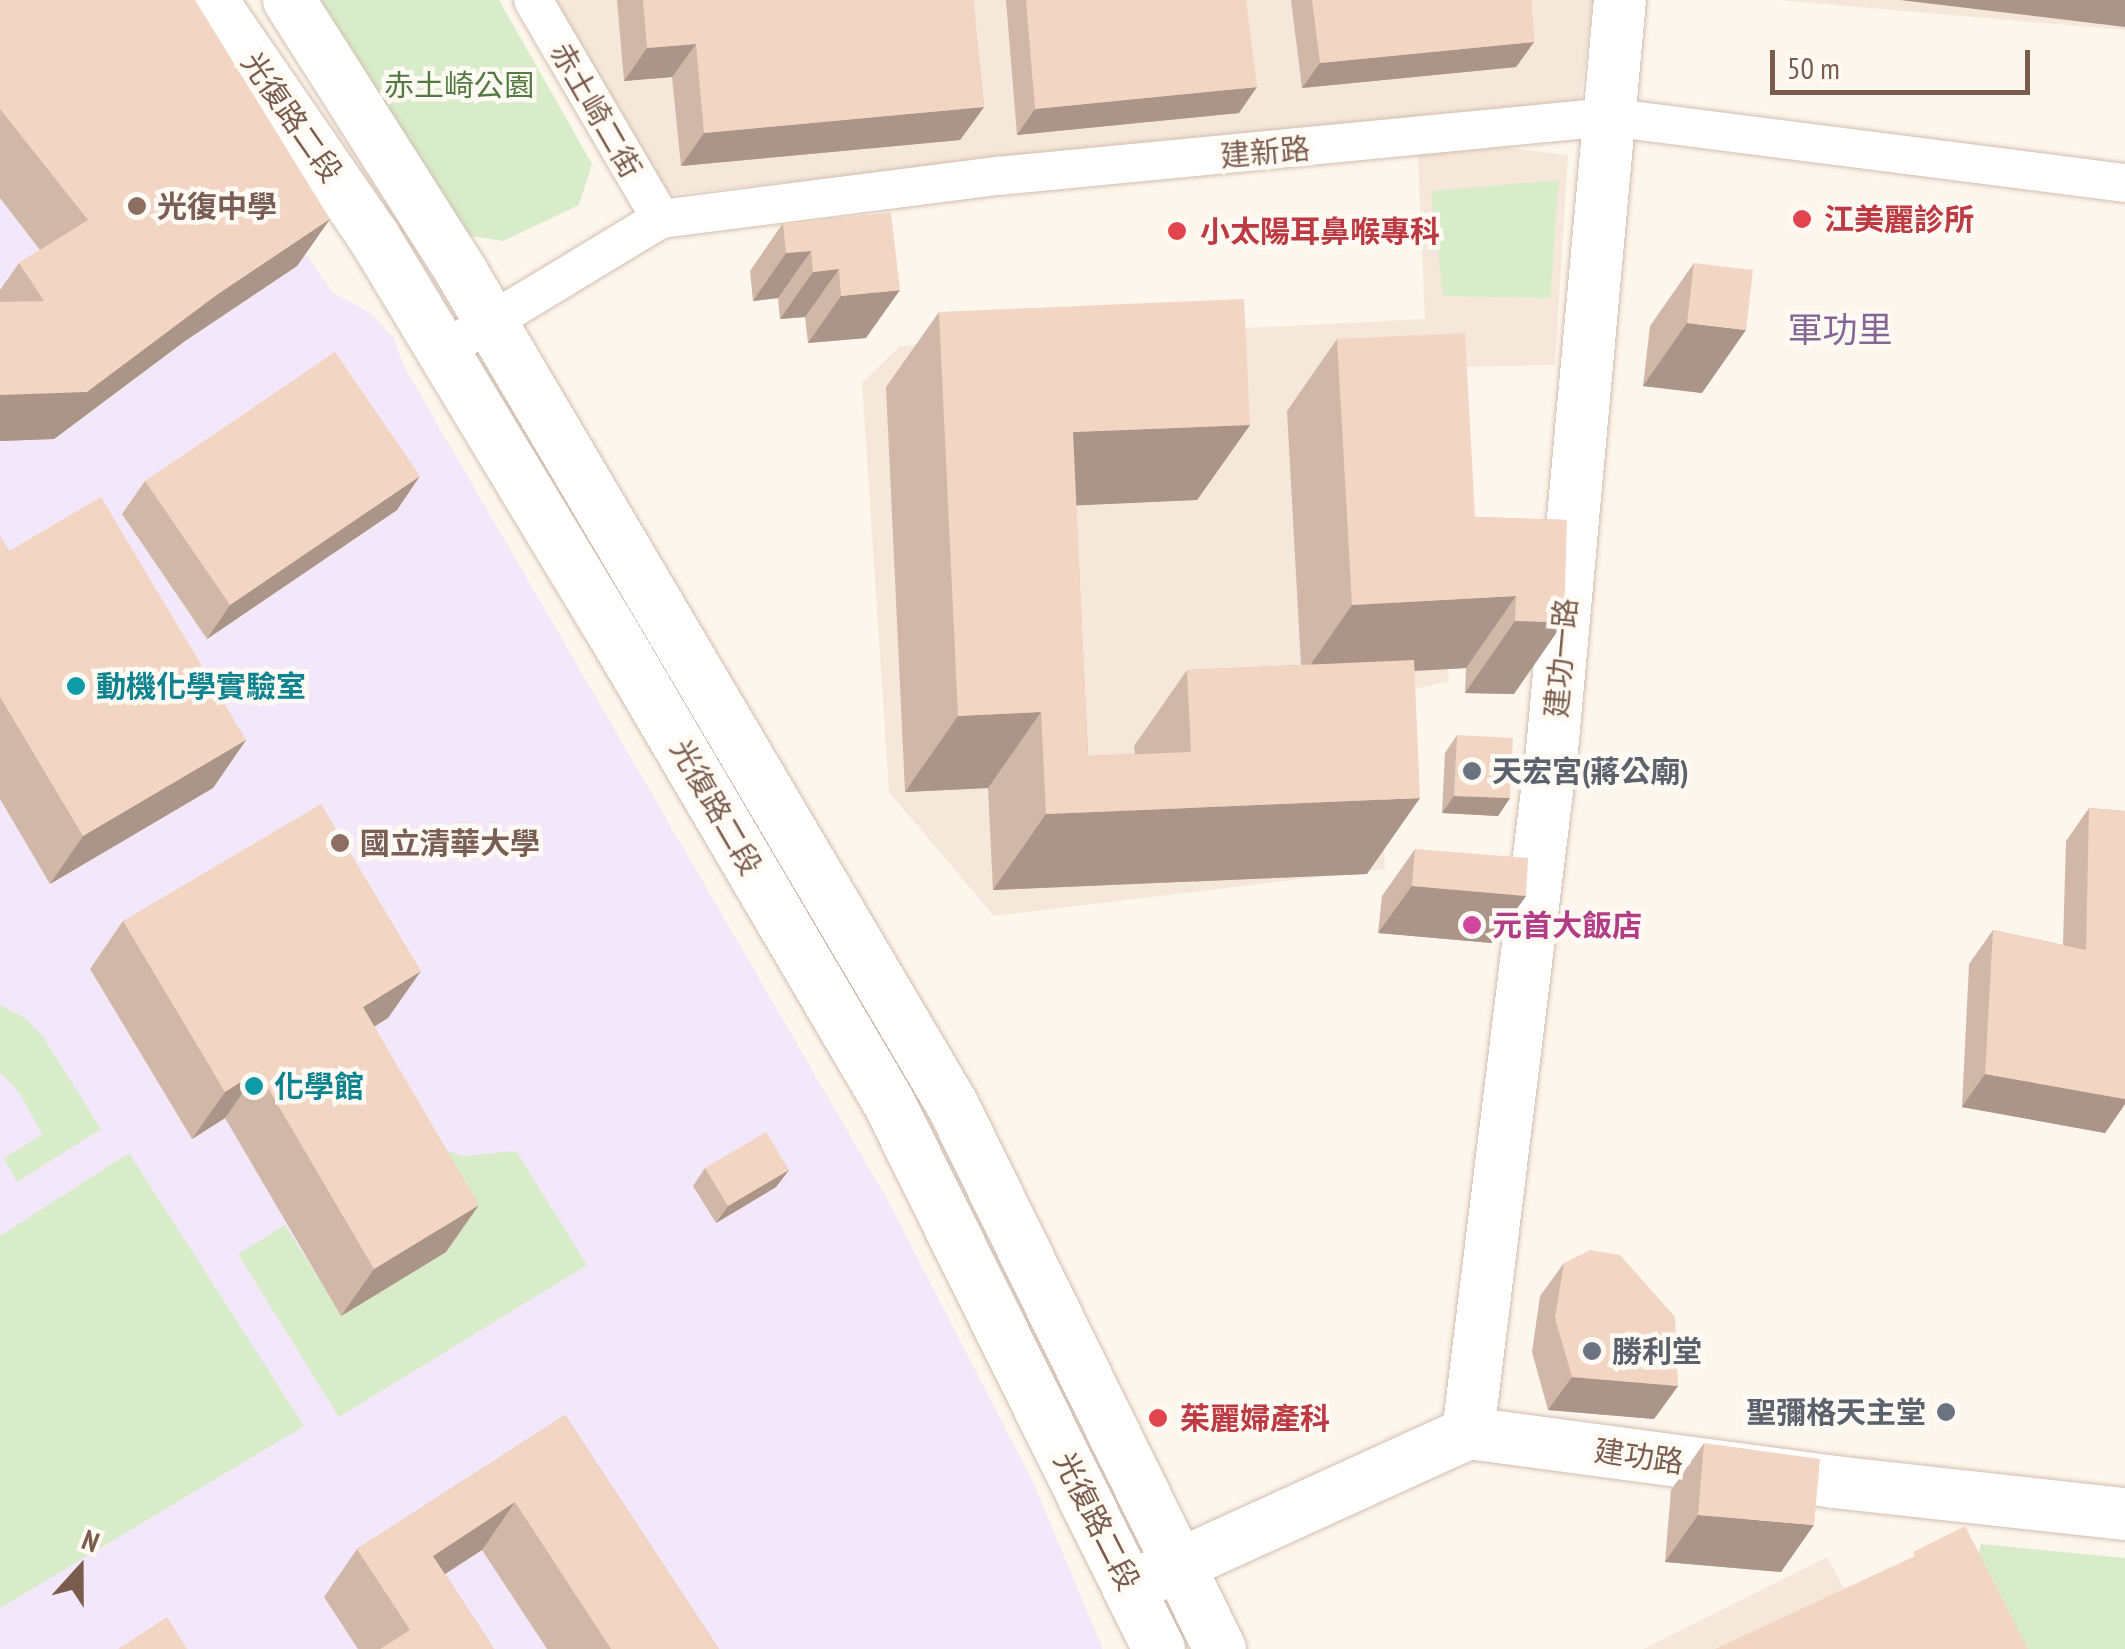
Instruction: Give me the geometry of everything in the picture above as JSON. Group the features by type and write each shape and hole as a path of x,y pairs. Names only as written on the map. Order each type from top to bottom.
{"main road":[{"name":"光復路二段","path":"210,0 374,237 606,620 889,1103 1159,1649"},
{"name":"光復路二段","path":"289,0 491,325 936,1078 1220,1649"},
{"name":"建功一路","path":"1468,1433 1552,751 1620,0"},
{"name":"建功路","path":"1468,1433 1834,1482 2125,1514"},
{"path":"1132,1588 1179,1562 1468,1433"}],"street":[{"name":"赤土崎二街","path":"533,0 660,219"},
{"name":"建新路","path":"441,352 660,219 998,176 1608,116 2125,183"},
{"path":"889,1103 936,1078"}],"shaded area":[{"name":"國立清華大學","path":"0,0 213,119 333,293 371,313 394,338 402,362 428,408 887,1199 1033,1482 1103,1649 0,1649"},
{"path":"537,0 1593,0 1580,101 664,195"},
{"path":"1778,0 2125,0 2125,30"},
{"path":"1417,137 1568,155 1555,365 1423,368 1449,682 1376,696 1385,869 994,916 889,792 862,383 900,346 1425,319"},
{"path":"1827,1557 1877,1649 1643,1649"}],"green space":[{"name":"赤土崎公園","path":"320,0 499,0 592,164 579,205 503,241 458,234"},
{"path":"1559,180 1550,298 1443,296 1431,191"},
{"path":"0,1005 23,1017 43,1037 101,1129 17,1182 4,1158 42,1135 20,1093 0,1073"},
{"path":"435,1147 463,1156 516,1151 587,1265 339,1417 238,1254 285,1225 342,1316"},
{"path":"129,1153 304,1426 0,1608 0,1236"},
{"path":"1981,1544 2125,1558 2125,1649 2010,1649 1971,1582"}],"building":[{"name":"光復中學","path":"0,0 195,0 330,219 218,294 87,392 0,395 0,302 44,301 19,263 88,220 0,109"},
{"path":"643,0 973,0 984,107 704,133 696,44 647,48"},
{"path":"1026,0 1246,0 1257,87 1035,109"},
{"path":"1312,0 1531,0 1534,42 1320,63"},
{"path":"891,213 900,290 841,296 839,269 813,272 811,251 786,253 783,223"},
{"path":"1694,263 1753,270 1746,330 1687,323"},
{"path":"1244,299 1250,425 1073,432 1088,756 1191,752 1187,670 1414,660 1420,798 1046,814 1041,712 958,716 939,312"},
{"path":"1465,333 1475,517 1567,520 1564,622 1515,621 1516,596 1352,605 1337,339"},
{"path":"335,352 420,476 230,605 145,481"},
{"name":"動機化學實驗室","path":"101,497 246,740 83,836 0,697 0,536 9,551"},
{"path":"1457,735 1513,738 1510,798 1454,796"},
{"name":"化學館","path":"321,804 421,971 363,1007 479,1205 374,1269 258,1071 225,1092 123,921"},
{"path":"2089,808 2125,811 2125,1099 1985,1074 1993,930 2086,950"},
{"path":"1415,849 1528,858 1526,896 1412,886"},
{"path":"766,1132 789,1170 728,1206 705,1168"},
{"path":"1590,1250 1620,1255 1675,1317 1678,1386 1572,1377 1555,1318 1564,1263"},
{"path":"565,1415 719,1649 611,1649 515,1502 433,1556 494,1649 380,1649 410,1630 357,1549"},
{"path":"1704,1443 1820,1459 1814,1525 1698,1515"},
{"path":"1965,1526 2028,1649 1715,1649 1915,1556 1913,1552"},
{"path":"167,1617 187,1649 118,1649"}],"place":[{"name":"光復中學","path":"137,206"},
{"name":"江美麗診所","path":"1802,219"},
{"name":"小太陽耳鼻喉專科","path":"1177,231"},
{"name":"動機化學實驗室","path":"76,686"},
{"name":"天宏宮(蔣公廟)","path":"1472,771"},
{"name":"國立清華大學","path":"340,843"},
{"name":"元首大飯店","path":"1472,925"},
{"name":"化學館","path":"254,1086"},
{"name":"勝利堂","path":"1592,1351"},
{"name":"聖彌格天主堂","path":"1946,1412"},
{"name":"茱麗婦產科","path":"1158,1418"}],"district":[{"name":"軍功里","path":"1840,329"}]}
